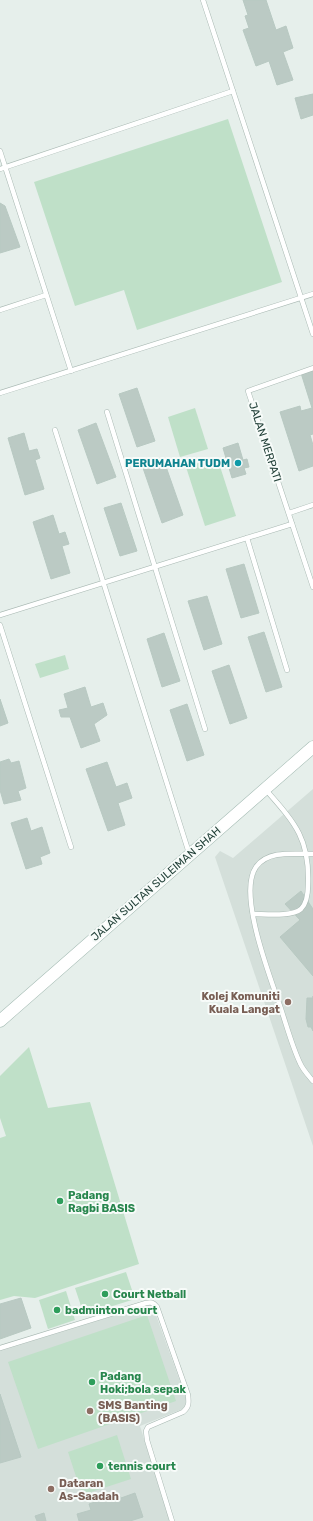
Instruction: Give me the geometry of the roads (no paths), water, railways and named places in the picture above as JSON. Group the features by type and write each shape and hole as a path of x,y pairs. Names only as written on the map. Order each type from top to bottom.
{"street":[{"name":"JALAN SULTAN SULEIMAN SHAH","path":"0,1020 313,746"}],"lane":[{"path":"203,0 313,334"},
{"path":"3,168 233,91"},
{"path":"0,151 3,168 71,371"},
{"path":"0,393 313,294"},
{"path":"0,310 46,296"},
{"name":"JALAN MERPATI","path":"313,368 248,391 313,587"},
{"path":"107,412 205,729"},
{"path":"55,430 189,855"},
{"path":"289,513 313,505"},
{"path":"0,615 292,524"},
{"path":"247,538 287,670"},
{"path":"0,625 70,847"},
{"path":"253,914 291,913 302,908 306,901 308,884 306,854 302,836 296,826 265,788"},
{"path":"313,854 278,854 271,856 260,862 253,873 251,880 253,914 258,941 296,1052 302,1066 313,1081"},
{"path":"0,1348 146,1303 154,1303 165,1329 188,1400 187,1409 183,1412 148,1427 146,1431 146,1440 172,1521"}],"place":[{"name":"PERUMAHAN TUDM","path":"238,463"},
{"name":"Kolej Komuniti Kuala Langat","path":"288,1002"},
{"name":"Padang Ragbi BASIS","path":"60,1201"},
{"name":"Court Netball","path":"105,1294"},
{"name":"badminton court","path":"57,1310"},
{"name":"Padang Hoki;bola sepak","path":"92,1382"},
{"name":"SMS Banting (BASIS)","path":"90,1411"},
{"name":"tennis court","path":"100,1466"},
{"name":"Dataran As-Saadah","path":"51,1489"}]}
